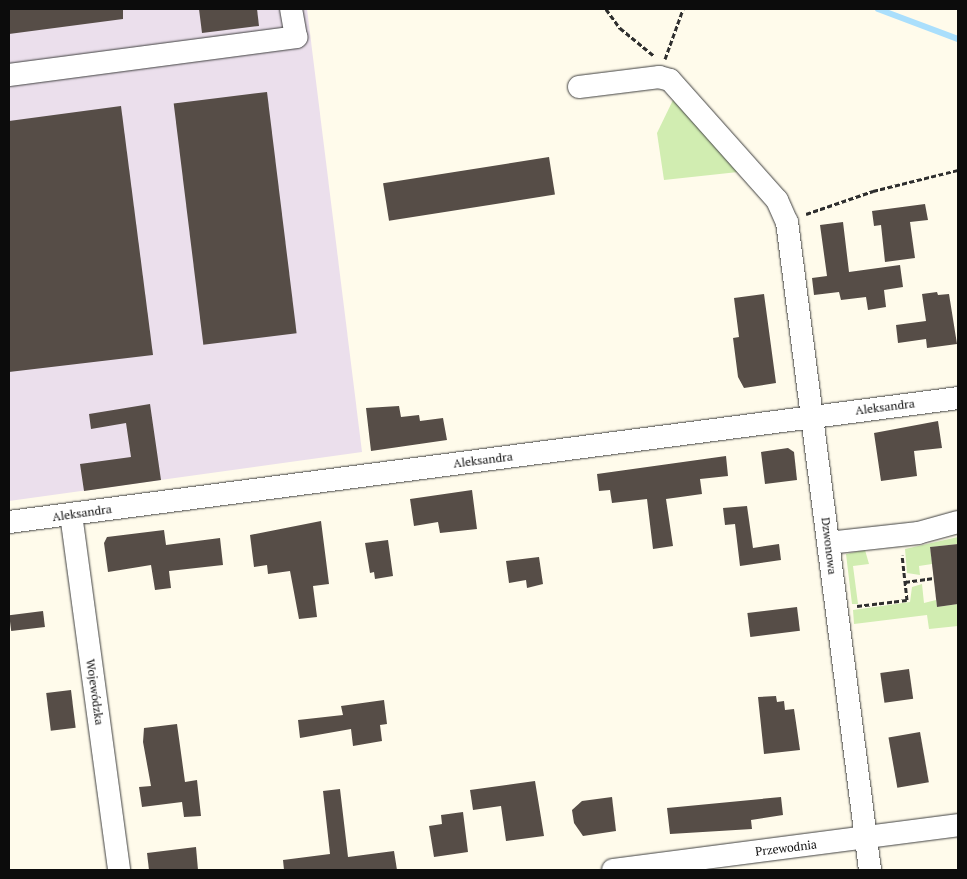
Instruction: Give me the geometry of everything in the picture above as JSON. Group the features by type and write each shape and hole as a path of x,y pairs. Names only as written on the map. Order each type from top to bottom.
{"street":[{"path":"9,75 296,37 292,9"},
{"name":"Dzwonowa","path":"580,87 659,77 670,80 777,200 788,222 870,870"},
{"name":"Aleksandra","path":"9,522 958,398"},
{"name":"Wojewódzka","path":"71,514 119,870"},
{"path":"828,543 918,533 958,522"},
{"name":"Przewodnia","path":"613,870 958,825"}],"path":[{"path":"606,9 620,28 664,64 683,9"},
{"path":"788,222 864,194 958,170"},
{"path":"855,606 907,600 901,546"},
{"path":"905,582 934,578"}],"shaded area":[{"path":"9,9 307,9 362,452 9,501"}],"green space":[{"path":"673,100 738,172 664,180 657,133"},
{"path":"958,537 958,544 930,547 932,564 919,566 920,575 907,573 905,549"},
{"path":"865,550 869,564 853,566 858,604 852,604 846,554"},
{"path":"922,584 924,603 936,600 937,607 958,604 958,626 929,629 927,615 854,624 853,610 910,602 912,587"}],"building":[{"path":"9,9 123,9 123,19 9,34"},
{"path":"199,9 257,9 259,26 202,33"},
{"path":"267,92 297,333 203,345 174,103"},
{"path":"121,106 153,355 9,372 9,121"},
{"path":"549,157 555,195 389,221 383,183"},
{"path":"925,204 928,220 910,222 915,258 885,262 881,225 874,226 872,211"},
{"path":"843,222 849,272 900,265 903,287 884,290 886,307 868,310 866,297 841,300 839,292 814,295 812,278 827,276 820,225"},
{"path":"937,292 938,295 949,294 957,344 927,348 926,339 898,343 896,325 926,321 922,294"},
{"path":"764,294 776,383 744,388 738,377 733,338 739,337 734,298"},
{"path":"150,404 161,480 84,491 80,464 131,457 126,423 91,429 89,414"},
{"path":"399,406 401,417 419,415 420,421 443,418 447,440 371,451 366,408"},
{"path":"938,421 942,448 914,451 917,476 881,481 874,433"},
{"path":"788,448 794,452 797,480 765,484 761,452"},
{"path":"726,456 728,476 700,479 702,494 666,499 673,546 653,549 647,499 612,503 610,490 599,491 597,474"},
{"path":"472,490 477,529 440,533 438,522 414,526 410,499"},
{"path":"747,506 753,548 779,544 781,560 740,566 735,524 725,525 723,508"},
{"path":"321,521 329,584 313,586 317,617 299,619 290,571 268,574 267,565 254,567 250,535"},
{"path":"164,530 166,545 220,538 223,565 169,571 171,588 155,590 151,565 108,572 104,543 107,537"},
{"path":"388,540 393,576 375,579 374,572 370,573 365,543"},
{"path":"958,544 958,604 937,607 930,547"},
{"path":"539,557 543,584 527,588 526,580 509,583 506,561"},
{"path":"797,607 800,631 750,637 747,613"},
{"path":"43,611 45,627 11,631 9,615"},
{"path":"909,669 913,699 884,703 880,673"},
{"path":"71,690 76,728 51,731 46,693"},
{"path":"776,696 777,702 784,701 785,710 794,709 800,750 764,754 758,697"},
{"path":"384,700 387,724 380,725 382,741 353,746 351,729 300,738 298,720 343,715 341,706"},
{"path":"177,724 185,782 197,780 201,816 184,817 182,802 142,807 139,787 151,786 143,742 144,728"},
{"path":"920,732 929,782 897,788 888,738"},
{"path":"535,781 544,836 506,841 501,806 473,810 470,790"},
{"path":"340,789 348,857 394,851 397,870 284,870 283,860 330,854 323,791"},
{"path":"612,797 616,831 583,836 574,823 572,810 582,801"},
{"path":"781,797 783,815 751,820 752,829 670,834 667,808"},
{"path":"463,812 468,852 434,857 429,826 442,824 441,815"},
{"path":"196,847 198,870 149,870 147,853"}],"waterway":[{"path":"878,9 958,39"}]}
